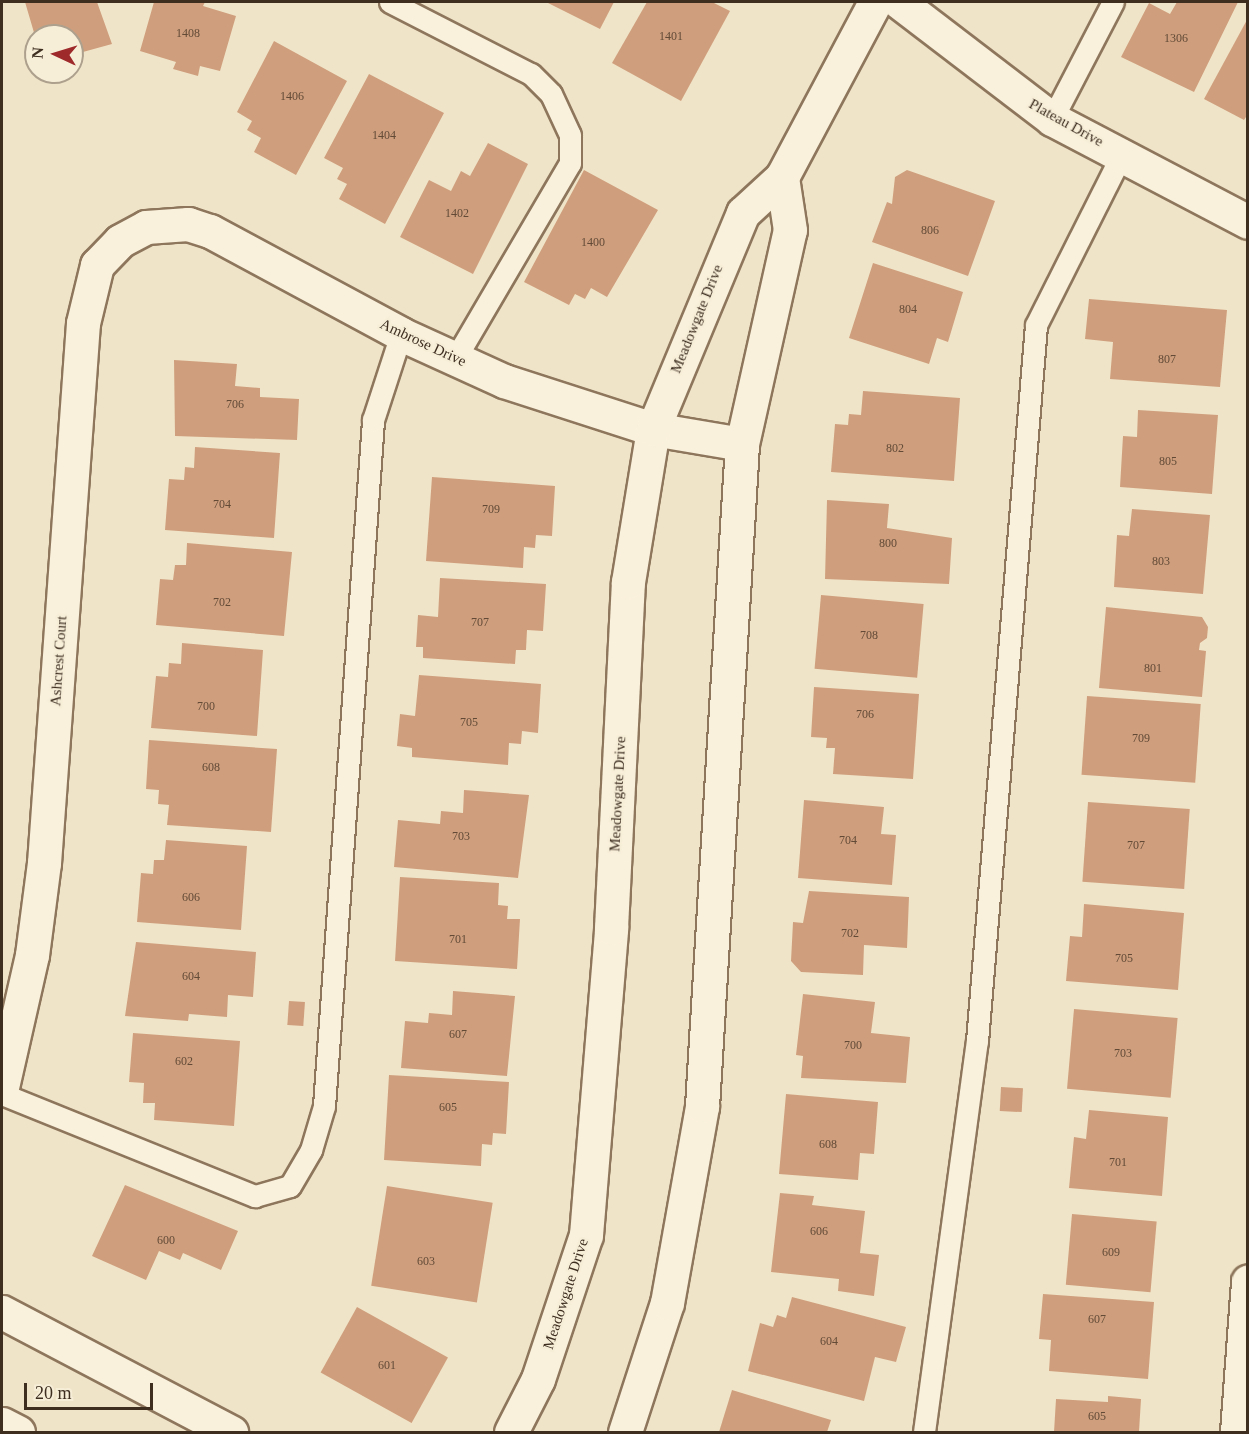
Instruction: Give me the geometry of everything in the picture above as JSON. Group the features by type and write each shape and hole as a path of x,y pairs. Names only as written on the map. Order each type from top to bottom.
{"street":[{"name":"Meadowgate Drive","path":"511,1432 538,1379 586,1235 611,928 628,582 653,429 743,213 782,177 875,2"},
{"name":"Plateau Drive","path":"899,2 1052,119 1248,222"},
{"path":"625,1432 667,1303 702,1106 742,444 790,230 782,177"},
{"name":"Ambrose Drive","path":"120,241 146,227 188,224 210,231 400,334 504,381 653,429 742,444"},
{"name":"Ashcrest Court","path":"2,1087 13,994 44,863 83,323 97,265 120,241"},
{"path":"1237,1432 1248,1281"},
{"path":"2,1312 231,1432"},
{"path":"2,1424 18,1432"}],"lane":[{"path":"390,2 531,74 551,94 570,135 570,163 455,358"},
{"path":"1052,119 1113,2"},
{"path":"924,1432 977,1041 1036,325 1122,154"},
{"path":"2,1094 255,1196 290,1186 311,1150 324,1106 373,420 400,334"}],"building":[{"path":"25,2 97,2 112,44 84,52 84,24 31,24"},
{"path":"154,2 205,2 203,6 236,16 220,71 200,66 198,76 173,69 176,62 140,51"},
{"path":"546,2 614,2 600,29"},
{"path":"647,2 712,2 730,11 681,101 612,63"},
{"path":"1177,2 1238,2 1194,92 1121,57 1149,3 1170,14"},
{"path":"1248,18 1248,114 1244,120 1204,99"},
{"path":"274,41 347,81 296,175 254,152 261,138 247,130 252,121 237,112"},
{"path":"369,74 444,113 385,224 339,199 347,184 337,179 343,168 324,158"},
{"path":"488,143 528,164 473,274 400,237 429,180 451,191 461,171 470,176"},
{"path":"584,170 658,210 607,297 591,288 585,299 575,294 569,305 524,282"},
{"path":"907,170 995,201 968,276 872,242 887,202 892,204 895,177"},
{"path":"873,263 963,292 948,342 937,338 929,364 849,338"},
{"path":"1089,299 1227,310 1220,387 1110,379 1113,342 1085,339"},
{"path":"174,360 237,364 235,386 260,388 260,397 299,399 297,440 175,436"},
{"path":"863,391 960,398 954,481 831,472 835,424 848,425 849,414 861,415"},
{"path":"1138,410 1218,415 1212,494 1120,487 1123,436 1137,437"},
{"path":"195,447 280,453 274,538 165,530 169,479 184,480 185,467 194,468"},
{"path":"432,477 555,486 552,536 536,535 535,548 524,547 523,568 426,561"},
{"path":"827,500 889,504 887,528 952,538 949,584 825,579"},
{"path":"1132,509 1210,515 1203,594 1114,587 1117,535 1129,536"},
{"path":"187,543 292,552 284,636 156,625 160,579 173,580 175,565 186,565"},
{"path":"440,578 546,584 543,631 527,630 526,650 516,650 515,664 423,658 423,647 416,647 418,615 438,617"},
{"path":"821,595 924,604 917,678 815,669"},
{"path":"1106,607 1202,617 1208,627 1207,638 1200,643 1199,650 1206,651 1202,697 1099,688"},
{"path":"182,643 263,650 257,736 151,728 156,676 168,677 169,663 181,664"},
{"path":"419,675 541,684 538,733 522,731 521,744 509,743 508,765 412,757 412,748 397,746 400,714 415,716"},
{"path":"814,687 919,694 913,779 833,774 835,748 826,748 827,738 811,737"},
{"path":"1087,696 1201,704 1195,783 1081,775"},
{"path":"149,740 277,749 271,832 167,825 169,805 158,804 159,790 146,789"},
{"path":"464,790 529,795 518,878 394,867 398,820 440,824 441,811 463,813"},
{"path":"804,800 884,807 881,834 896,835 892,885 798,878"},
{"path":"1088,802 1190,809 1184,889 1082,882"},
{"path":"166,840 247,846 241,930 137,922 141,873 153,874 154,860 164,860"},
{"path":"400,877 499,883 498,905 508,906 507,919 520,919 517,969 395,961"},
{"path":"809,891 909,897 907,948 864,945 863,975 801,972 791,961 793,922 803,923"},
{"path":"1084,904 1184,913 1178,990 1066,981 1070,936 1082,937"},
{"path":"136,942 256,952 253,997 228,995 227,1017 189,1014 188,1021 125,1016"},
{"path":"453,991 515,996 507,1076 401,1068 405,1021 428,1023 429,1013 452,1015"},
{"path":"803,994 875,1002 871,1033 910,1037 906,1083 801,1078 803,1056 796,1055"},
{"path":"289,1001 305,1002 303,1026 287,1025"},
{"path":"1074,1009 1178,1018 1171,1098 1067,1089"},
{"path":"133,1033 240,1041 234,1126 154,1120 155,1103 143,1103 144,1083 129,1082"},
{"path":"389,1075 509,1082 506,1134 493,1133 492,1145 482,1144 481,1166 384,1160"},
{"path":"1001,1087 1023,1088 1022,1112 1000,1111"},
{"path":"786,1094 878,1102 874,1154 860,1153 858,1180 779,1174"},
{"path":"1089,1110 1168,1117 1162,1196 1069,1188 1074,1137 1086,1139"},
{"path":"125,1185 238,1231 221,1270 183,1253 180,1260 159,1251 146,1280 92,1256"},
{"path":"387,1186 493,1203 477,1302 371,1286"},
{"path":"780,1193 814,1196 812,1205 865,1211 860,1253 879,1255 874,1296 838,1291 839,1279 771,1272"},
{"path":"1072,1214 1157,1221 1150,1292 1066,1285"},
{"path":"1043,1294 1154,1302 1148,1379 1049,1371 1051,1340 1039,1339"},
{"path":"792,1297 906,1327 896,1362 875,1357 864,1401 748,1371 760,1323 773,1327 777,1315 786,1318"},
{"path":"357,1307 448,1357 412,1423 321,1373"},
{"path":"732,1390 831,1420 827,1432 719,1432"},
{"path":"1108,1396 1141,1399 1139,1432 1054,1432 1056,1399 1108,1402"}]}
